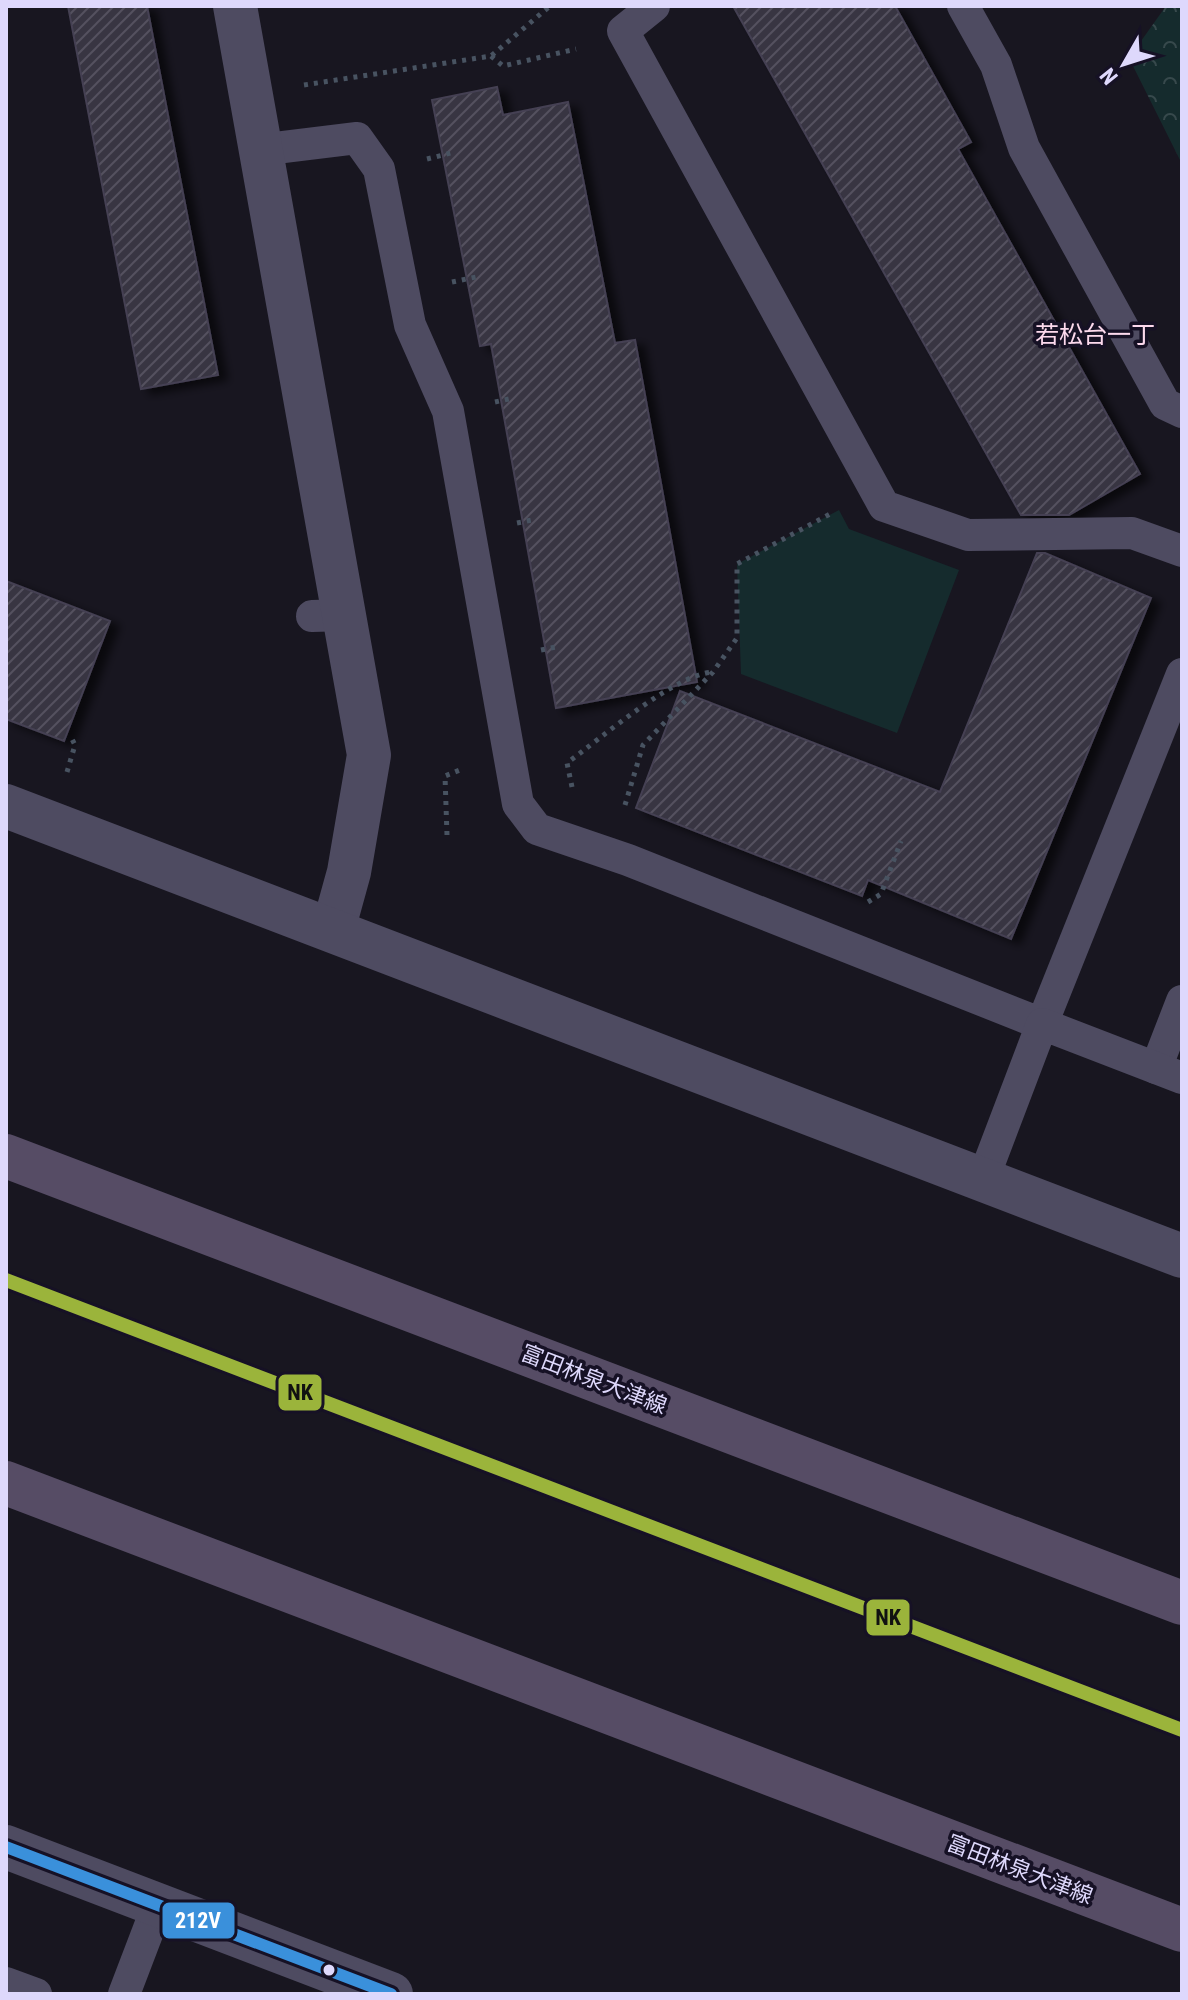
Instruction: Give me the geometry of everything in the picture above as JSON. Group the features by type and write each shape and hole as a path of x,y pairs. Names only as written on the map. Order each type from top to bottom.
{"main road":[{"name":"富田林泉大津線","path":"6,1156 1182,1603"},
{"name":"富田林泉大津線","path":"6,1483 1182,1930"}],"street":[{"path":"235,6 252,93 329,615 369,755 349,872 333,930"},
{"path":"6,806 1182,1256"},
{"path":"6,1847 391,1994"}],"lane":[{"path":"654,6 623,31 884,506 968,535 1132,533 1182,551"},
{"path":"963,6 996,65 1024,148 1165,404 1182,412"},
{"path":"259,150 357,138 379,169 410,325 448,411 518,804 537,829 628,860 1169,1073 1182,1001"},
{"path":"982,1182 1182,674"},
{"path":"124,1994 158,1905"},
{"path":"6,1983 36,1994"}],"path":[{"path":"252,93 491,56 550,6"},
{"path":"491,56 503,66 564,52"},
{"path":"628,860 640,831 624,803 643,745 713,672 737,638 737,564 874,488"},
{"path":"573,792 567,763 671,688 703,672 713,672"},
{"path":"67,774 75,745 70,735"},
{"path":"851,948 869,901 881,894 901,841"}],"green space":[{"path":"1166,6 1182,6 1182,164 1129,58"},
{"path":"839,510 849,529 959,570 897,733 741,674 737,564"}],"building":[{"path":"68,6 147,6 218,375 141,389"},
{"path":"733,6 895,6 971,142 958,149 1140,474 1069,515 1021,515"},
{"path":"497,87 503,115 568,102 615,343 635,340 697,682 556,708 491,344 480,346 432,100"},
{"path":"1037,553 1045,553 1151,598 1011,939 868,880 862,896 636,808 680,691 940,792"},
{"path":"6,581 110,621 64,741 6,719"}],"transit line":[{"name":"NK","path":"6,1280 1182,1730"},
{"name":"212V","path":"6,1847 391,1994"}],"district":[{"name":"若松台一丁","path":"1095,335"}]}
